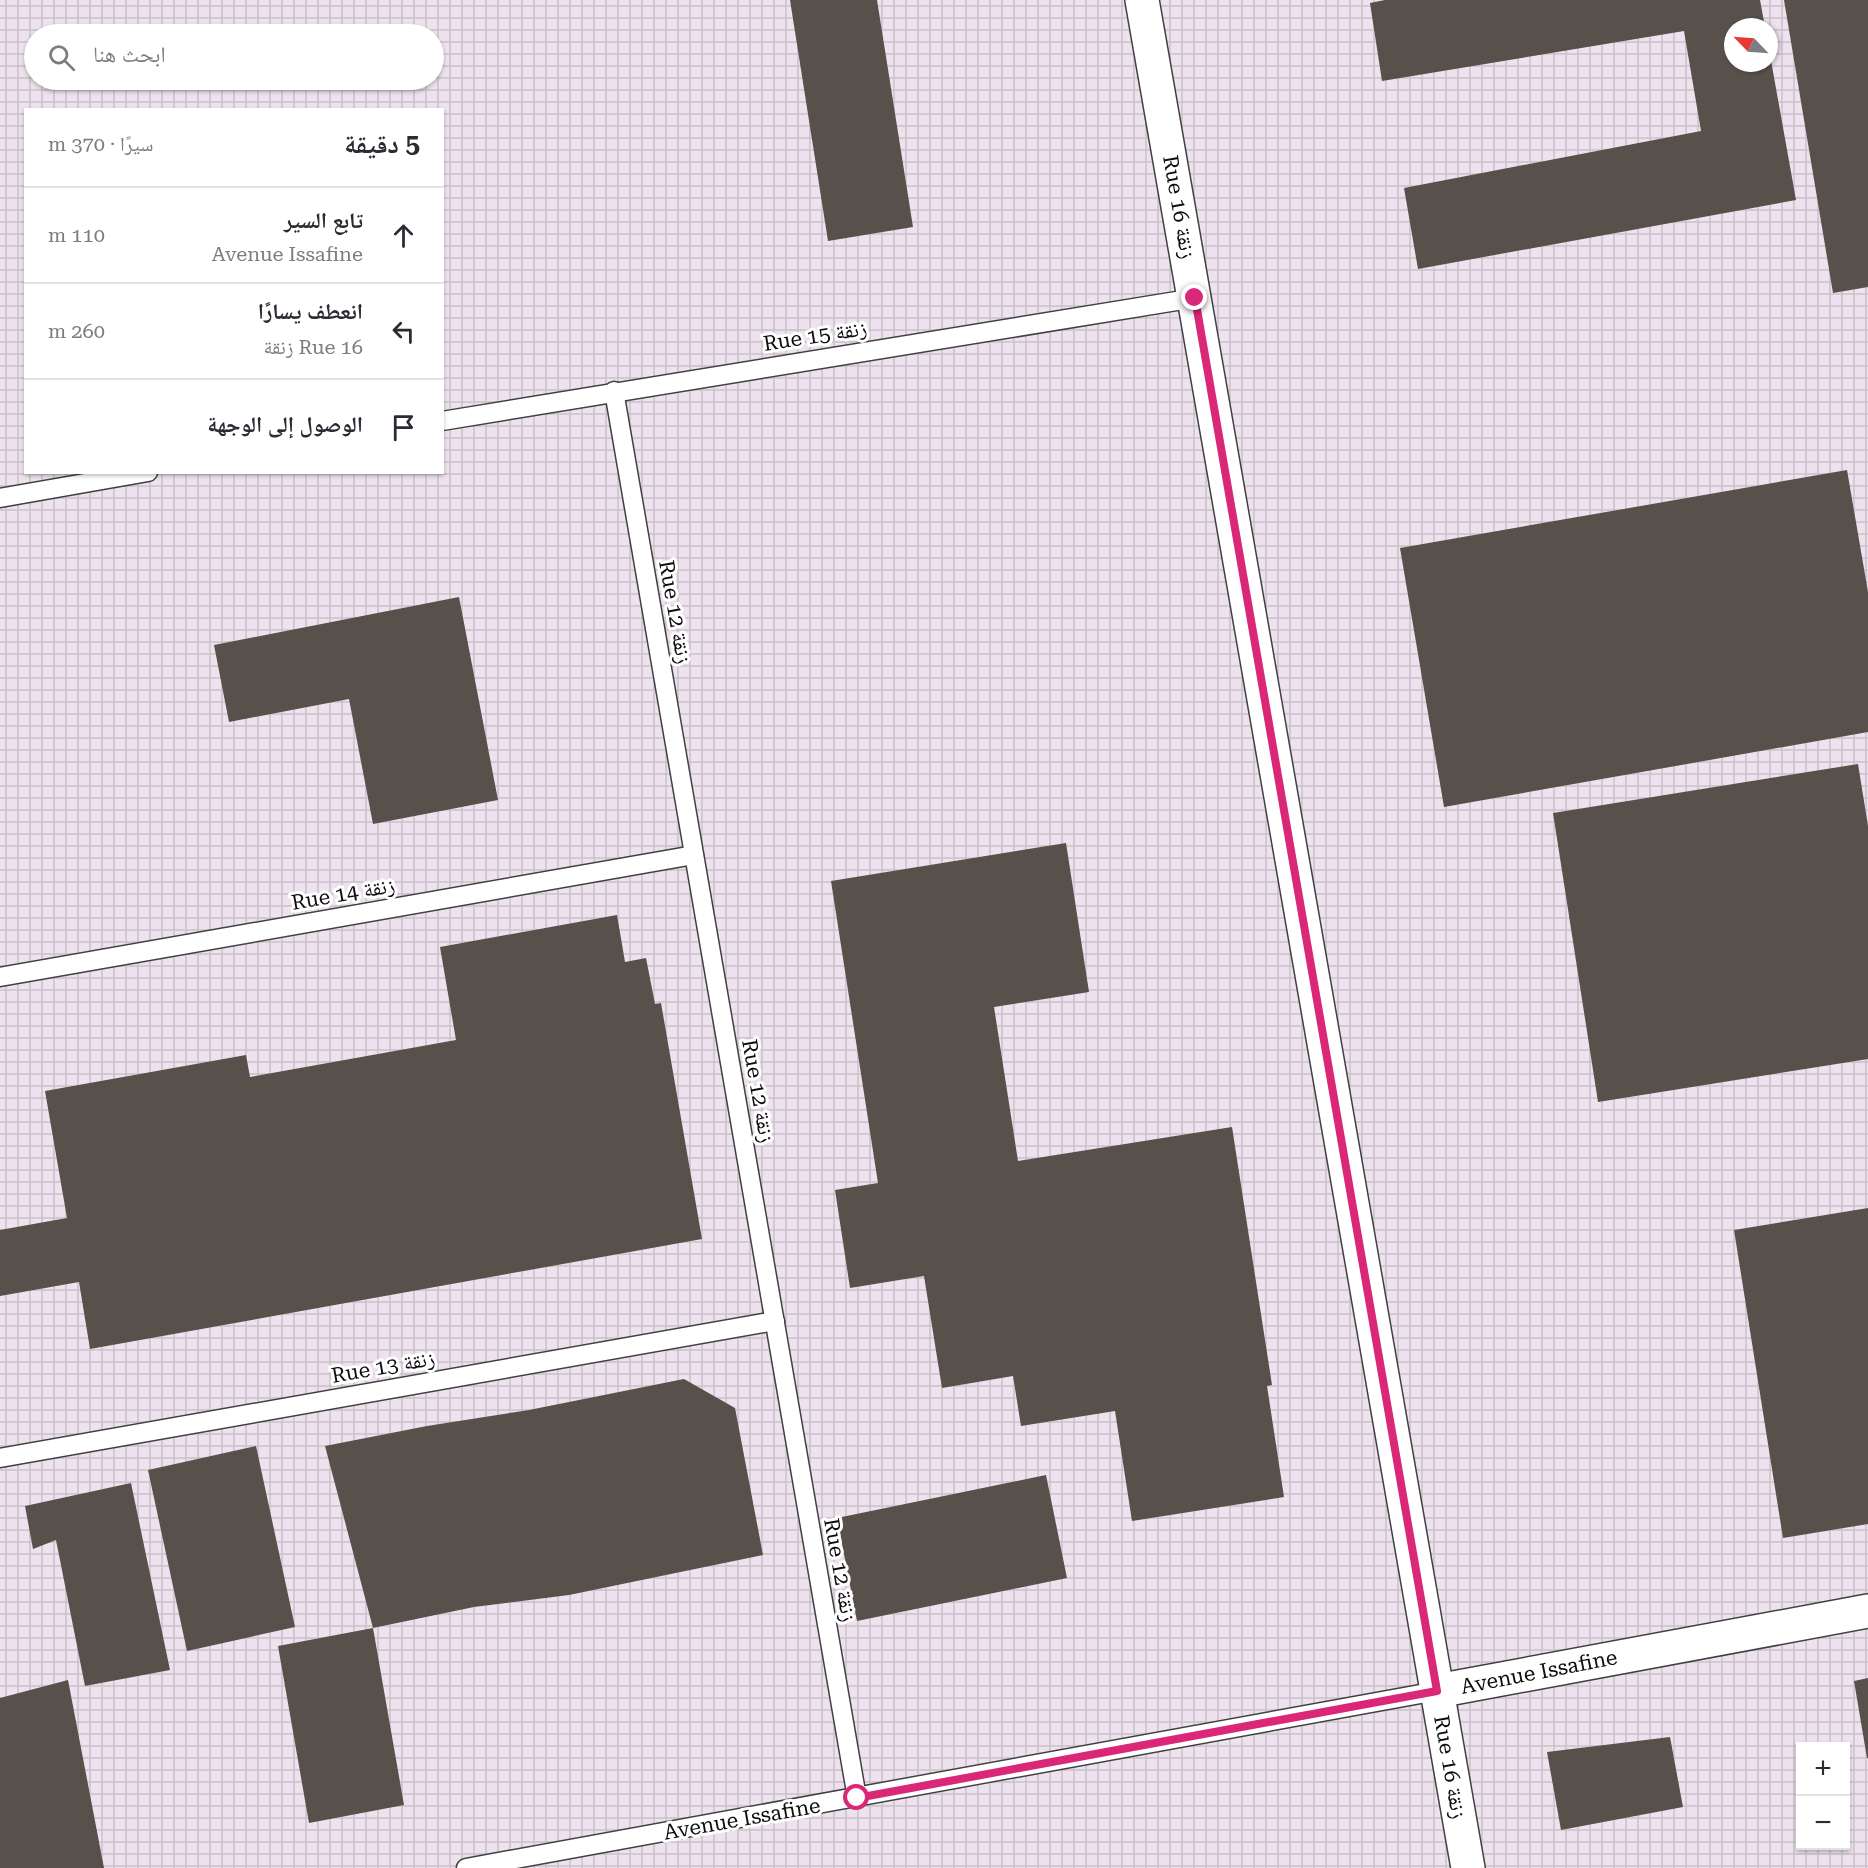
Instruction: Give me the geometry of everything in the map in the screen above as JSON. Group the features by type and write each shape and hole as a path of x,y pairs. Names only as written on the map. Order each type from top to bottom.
{"street":[{"name":"Rue 16 زنقة","path":"1142,0 1468,1868"},
{"name":"Avenue Issafine","path":"1437,1691 1868,1611"}],"lane":[{"name":"Rue 15 زنقة","path":"444,421 614,391 1195,298"},
{"name":"Rue 12 زنقة","path":"614,391 857,1798"},
{"path":"0,498 137,474"},
{"name":"Rue 14 زنقة","path":"0,977 694,855"},
{"name":"Rue 13 زنقة","path":"0,1458 775,1321"},
{"name":"Avenue Issafine","path":"466,1868 1437,1691"}],"shaded area":[{"path":"0,0 1868,0 1868,1868 0,1868"}],"building":[{"path":"790,0 877,0 913,227 828,241"},
{"path":"1385,0 1760,0 1763,18 1724,18 1724,72 1773,72 1796,200 1418,269 1404,188 1701,131 1684,31 1382,81 1370,3"},
{"path":"1784,0 1868,0 1868,287 1833,293"},
{"path":"1847,470 1868,592 1868,732 1444,807 1400,548"},
{"path":"459,597 498,800 373,824 349,699 229,722 214,645"},
{"path":"1858,764 1868,826 1868,1059 1598,1102 1553,813"},
{"path":"1066,843 1089,992 994,1007 1018,1161 1232,1127 1272,1385 1267,1386 1284,1497 1132,1521 1115,1411 1021,1426 1013,1376 942,1388 924,1276 850,1288 835,1190 878,1183 831,881"},
{"path":"617,915 625,962 646,958 655,1004 661,1003 702,1239 90,1349 79,1282 0,1296 0,1230 67,1218 45,1091 246,1055 250,1077 456,1040 440,947"},
{"path":"1868,1208 1868,1524 1783,1538 1734,1230"},
{"path":"684,1379 735,1408 763,1555 569,1595 474,1607 373,1628 325,1446 427,1426 529,1410"},
{"path":"256,1446 295,1627 187,1651 148,1470"},
{"path":"1046,1475 1067,1578 857,1621 837,1518"},
{"path":"131,1483 170,1670 85,1686 56,1540 33,1549 25,1506"},
{"path":"373,1628 404,1805 309,1823 278,1646"},
{"path":"1868,1678 1868,1758 1867,1758 1854,1681"},
{"path":"68,1680 104,1868 0,1868 0,1698"},
{"path":"1670,1737 1683,1807 1561,1830 1547,1752"}],"route":[{"path":"857,1798 1437,1691 1195,298"}]}
